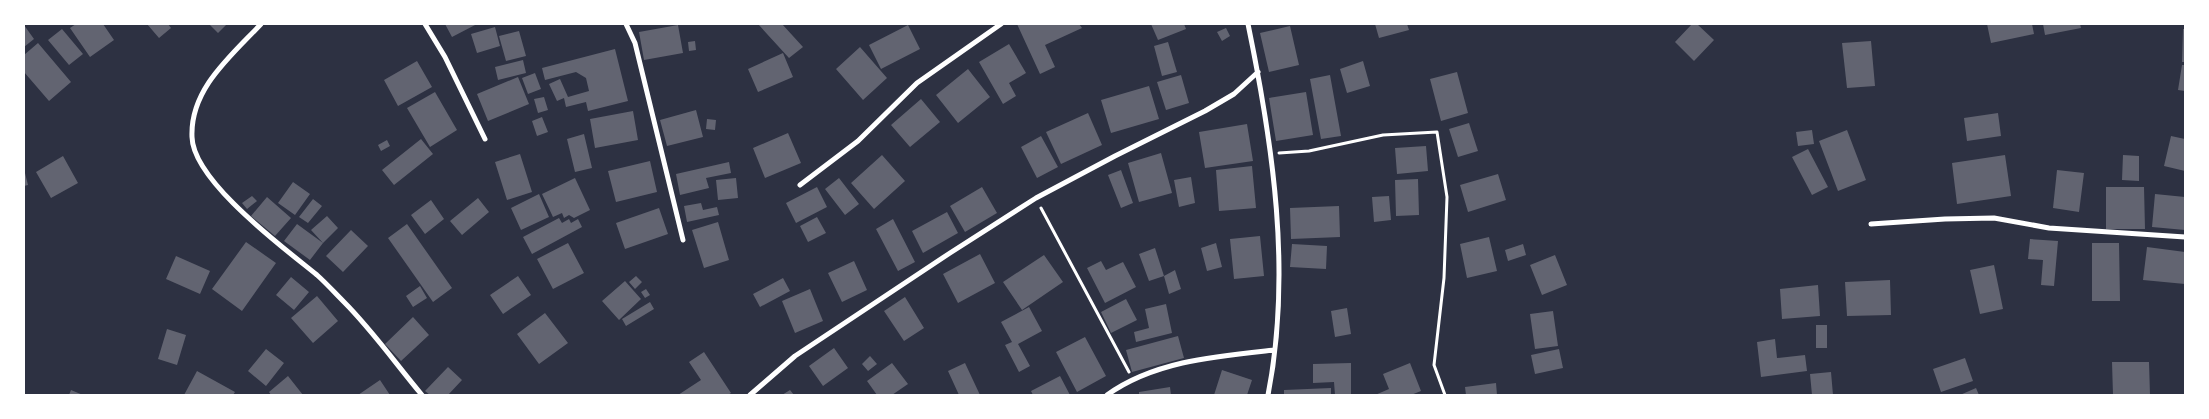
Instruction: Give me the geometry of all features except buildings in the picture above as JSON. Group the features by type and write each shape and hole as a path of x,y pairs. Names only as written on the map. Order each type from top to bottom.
{"street":[{"path":"261,24 208,81 196,108 192,138 197,161 263,233 319,276 346,304 422,395"},
{"path":"425,24 445,57 485,139"},
{"path":"626,24 634,44 683,240"},
{"path":"800,185 858,141 917,83 1001,24"},
{"path":"1248,24 1271,154 1280,306 1268,395"},
{"path":"750,395 795,356 1036,198 1206,111 1234,94 1258,72"},
{"path":"1871,224 1994,218 2049,228 2185,237"},
{"path":"1107,395 1133,380 1205,357 1274,350"}],"path":[{"path":"1271,154 1309,151 1383,135 1437,132 1447,197 1444,278 1434,365 1445,395"},
{"path":"1036,198 1133,380"}]}
